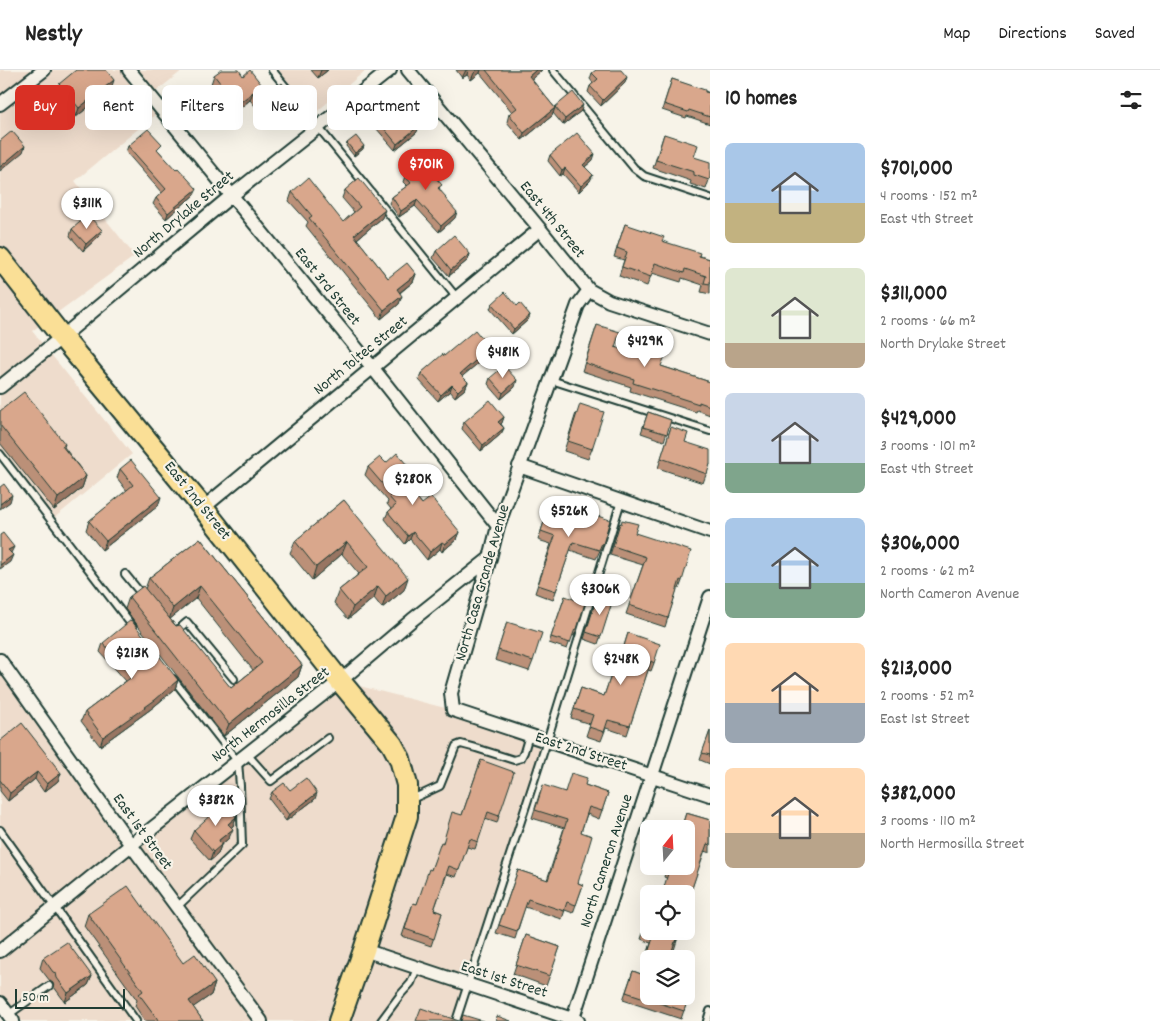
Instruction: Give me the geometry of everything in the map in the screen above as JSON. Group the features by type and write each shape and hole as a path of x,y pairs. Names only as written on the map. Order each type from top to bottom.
{"main road":[{"name":"East 2nd Street","path":"0,258 392,744 400,759 407,785 407,802"},
{"path":"339,1021 364,950 406,816 407,802"}],"street":[{"path":"0,104 44,70"},
{"name":"East 3rd Street","path":"129,70 372,367 498,526"},
{"name":"North Drylake Street","path":"0,386 62,337 231,196 390,70"},
{"name":"East 4th Street","path":"408,70 588,290 609,301 710,334"},
{"name":"North Toltec Street","path":"203,508 540,229"},
{"name":"North Casa Grande Avenue","path":"453,710 451,693 498,526 578,305 588,290"},
{"path":"519,466 710,532"},
{"name":"North Hermosilla Street","path":"0,951 131,845 340,681 412,620 490,558"},
{"name":"North Cameron Avenue","path":"575,1020 710,597"},
{"name":"East 1st Street","path":"0,660 131,845 261,1021"},
{"name":"East 2nd Street","path":"453,710 710,795"},
{"name":"East 1st Street","path":"364,950 575,1020"},
{"path":"0,1003 10,1018"}],"lane":[{"path":"272,70 457,298"},
{"path":"553,70 634,168 644,176 710,198"},
{"path":"550,380 710,431"},
{"path":"0,454 135,630"},
{"path":"456,1021 547,741 621,501"},
{"path":"125,574 149,604"},
{"path":"167,626 173,633 187,622 234,679"},
{"path":"171,676 242,758 272,780 328,738"},
{"path":"407,802 440,786 456,746 461,744 514,760 521,758 529,735"},
{"path":"177,908 242,845 240,786 242,758"},
{"path":"0,830 136,1021"},
{"path":"381,1021 411,983 417,968"},
{"path":"10,1018 49,986"},
{"path":"707,1021 710,1011"}],"shaded area":[{"path":"0,70 183,70 152,95 152,85 85,85 85,130 137,130 75,181 135,256 32,331 132,454 53,519 0,452"},
{"path":"272,70 366,70 348,85 327,85 327,103 317,111 317,85 286,85"},
{"path":"6,669 131,845 340,681 453,710 547,741 456,1021 13,1021 0,1003 0,674"}],"building":[{"path":"76,70 106,70 114,80 108,85 85,85 85,103 79,108 75,103 75,85 59,84"},
{"path":"221,70 239,70 243,76 250,70 262,85 253,85 253,92 243,100 243,85 222,85 214,75"},
{"path":"486,70 536,70 529,76 555,108 524,133 509,114 517,108"},
{"path":"596,70 621,70 627,77 603,100 590,86 598,79 592,73"},
{"path":"672,79 710,93 710,117 664,104"},
{"path":"573,92 583,105 565,119 555,107"},
{"path":"149,130 162,144 157,149 197,189 168,213 156,198 166,189 128,146"},
{"path":"385,130 414,130 397,144"},
{"path":"12,131 25,146 0,167 0,141"},
{"path":"577,133 595,154 583,165 593,175 581,186 565,168 562,170 550,155"},
{"path":"664,134 698,145 694,157 710,162 709,180 694,175 694,172 656,160"},
{"path":"356,136 364,146 355,153 347,143"},
{"path":"432,155 445,170 436,178 442,185 438,188 457,212 441,226 417,200 401,211 392,197 411,183 405,176"},
{"path":"308,178 343,222 360,207 345,190 359,178 385,210 354,235 388,278 407,263 416,274 397,289 402,296 384,310 309,218 312,216 292,192"},
{"path":"88,215 102,230 86,244 72,229"},
{"path":"625,224 664,237 662,241 700,253 699,256 710,259 710,284 704,283 706,276 685,269 684,273 655,263 651,277 622,267 627,252 617,248"},
{"path":"454,235 470,254 451,270 436,251"},
{"path":"505,292 517,306 520,303 530,315 514,329 492,304"},
{"path":"597,325 620,332 615,347 642,356 646,344 667,351 661,366 710,382 710,406 633,383 634,379 585,363"},
{"path":"475,330 490,348 460,374 468,382 458,391 452,385 441,395 421,373"},
{"path":"504,366 517,380 503,393 490,378"},
{"path":"24,392 65,444 62,446 86,476 58,498 0,425 0,411"},
{"path":"490,400 504,417 498,422 504,428 483,445 464,422"},
{"path":"580,404 604,412 592,449 568,441"},
{"path":"648,412 671,420 667,434 643,427"},
{"path":"671,427 688,433 685,442 710,450 710,464 707,474 661,458"},
{"path":"397,453 412,471 402,479 422,504 431,497 460,532 445,544 442,542 430,552 413,532 408,536 388,512 396,505 389,497 392,495 368,467 380,457 386,463"},
{"path":"131,460 161,497 106,541 89,521 133,485 120,469"},
{"path":"4,484 12,495 0,504 0,487"},
{"path":"344,500 408,578 386,596 378,586 353,607 339,590 368,567 347,542 316,567 295,541"},
{"path":"551,501 610,520 603,544 599,550 573,542 556,591 538,585 555,536 541,531"},
{"path":"622,520 638,524 635,533 691,551 668,618 629,605 646,557 613,546"},
{"path":"3,533 14,547 8,550 13,555 0,565 0,535"},
{"path":"200,538 302,665 229,724 129,597 143,586 174,624 176,626 180,625 231,688 262,663 200,586 173,608 149,578"},
{"path":"598,594 613,599 601,637 586,632"},
{"path":"565,596 585,603 577,629 575,629 570,643 551,637"},
{"path":"131,620 178,680 155,700 103,737 85,712 133,676 103,643"},
{"path":"507,622 542,633 533,661 498,650"},
{"path":"628,633 660,644 654,663 651,661 630,726 608,720 604,732 589,727 593,715 574,709 581,688 604,696 617,658 620,659"},
{"path":"22,723 61,773 47,784 37,772 10,793 0,780 0,741"},
{"path":"710,731 710,755 702,753"},
{"path":"481,760 514,772 499,816 488,812 478,842 470,839 459,870 449,866 434,910 442,913 434,939 405,929 413,903 417,904 429,869 431,870 441,842 443,843 452,812 462,815"},
{"path":"571,773 587,778 585,785 608,793 602,811 589,807 581,832 592,836 578,883 583,885 576,905 567,902 564,911 528,899 517,931 499,925 518,870 548,880 567,820 535,810 543,785 565,792"},
{"path":"306,778 317,793 289,815 272,792 284,783 290,790"},
{"path":"224,803 236,817 228,824 233,829 219,840 221,845 213,852 194,830"},
{"path":"686,813 710,820 710,845 707,844 693,885 665,885 668,875 695,875 695,820 684,820"},
{"path":"128,886 183,963 195,954 215,983 189,1001 203,1021 159,1021 139,994 143,991 88,914"},
{"path":"526,935 560,947 550,976 516,965"},
{"path":"652,940 677,940 672,950 649,950"},
{"path":"67,942 92,976 68,993 57,978 56,973 53,972 43,958"},
{"path":"633,971 640,974 640,997 626,992"},
{"path":"666,1005 686,1005 684,1011"},
{"path":"421,1008 459,1021 416,1021"},
{"path":"463,1015 483,1021 461,1021"},
{"path":"497,1016 511,1021 496,1021"}]}
